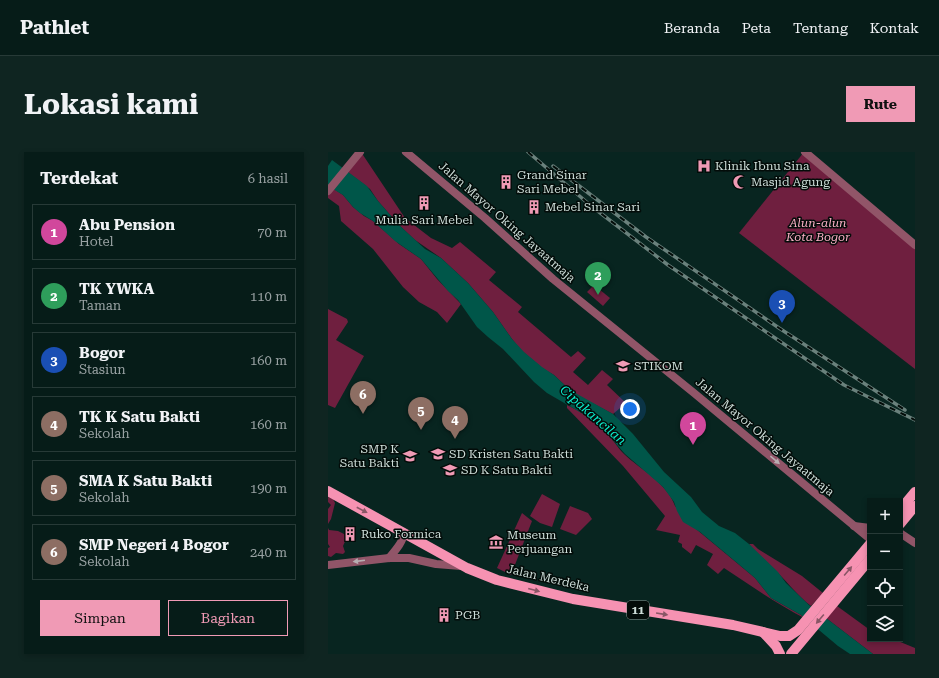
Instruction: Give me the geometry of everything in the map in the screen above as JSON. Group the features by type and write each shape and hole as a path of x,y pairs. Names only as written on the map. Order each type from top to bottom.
{"main road":[{"name":"Jalan Merdeka","path":"328,491 464,566 497,580 573,599 733,625 780,636 789,636 802,633"},
{"path":"903,518 915,492"},
{"path":"830,600 867,548"},
{"path":"791,654 802,633 830,600 867,562"},
{"path":"763,632 776,646 780,654"}],"street":[{"path":"328,190 360,152"},
{"name":"Jalan Mayor Oking Jayaatmaja","path":"406,152 485,218 553,279 745,435 867,537"},
{"path":"805,152 915,245"},
{"path":"854,526 867,528"},
{"path":"389,558 403,538 398,529"},
{"path":"902,534 915,543"},
{"path":"328,565 389,558 409,558 436,564 464,566"}],"green space":[{"path":"361,152 405,218 431,238 452,248 460,242 496,272 489,280 522,307 518,312 571,357 578,351 586,358 573,372 588,385 602,370 613,379 607,385 626,403 613,414 573,393 554,375 542,368 521,350 493,312 468,283 441,258 415,240 399,225 378,201 370,189 345,170"},
{"name":"Alun-alun Kota Bogor","path":"804,152 915,245 915,369 739,233"},
{"path":"331,187 343,195 353,207 373,221 399,244 421,259 437,279 461,304 447,323 437,312 419,302 403,287 373,249 341,221 339,206 328,198 328,191"},
{"path":"594,285 610,298 603,306 587,292"},
{"path":"328,309 347,319 348,322 336,340 364,356 335,408 328,405"},
{"path":"567,405 585,415 602,428 624,454 653,477 666,490 675,506 696,529 755,578 771,598 806,619 774,601 724,568 718,574 707,565 713,554 696,545 691,554 682,547 682,544 678,542 680,535 656,530 665,516 623,466 567,408"},
{"path":"542,494 560,504 552,527 540,523 530,516"},
{"path":"328,497 333,499 335,503 331,519 328,524 328,509 331,505 328,502"},
{"path":"570,506 588,513 592,519 576,535 560,529"},
{"path":"522,513 532,521 511,575 497,568"},
{"path":"328,528 329,530 338,531 346,535 347,537 343,546 345,552 343,554 336,553 331,557 328,556 328,548 330,547 328,544"},
{"path":"749,544 753,544 758,549 802,576 823,593 811,606 798,595"},
{"path":"837,606 867,628 867,642 900,642 915,648 915,654 873,654 826,618"}],"water":[{"name":"Cipakancilan","path":"332,160 367,186 399,225 425,249 441,258 468,283 524,352 554,375 570,390 613,414 633,434 664,472 691,497 702,512 719,526 735,533 749,544 809,605 873,654 850,654 838,646 801,615 771,598 755,578 700,532 683,522 674,502 663,487 625,454 603,429 585,415 547,393 534,382 503,349 477,327 458,300 448,291 421,259 395,241 373,221 360,213 343,195 328,186 328,166"}],"railway":[{"path":"528,152 590,205 668,265 844,385 915,420"},
{"path":"553,166 646,237 779,328 905,410"}],"place":[{"name":"Klinik Ibnu Sina","path":"704,166"},
{"name":"Grand Sinar Sari Mebel","path":"506,182"},
{"name":"Masjid Agung","path":"740,182"},
{"name":"Mulia Sari Mebel","path":"424,203"},
{"name":"Mebel Sinar Sari","path":"534,207"},
{"name":"TK YWKA","path":"598,295"},
{"name":"Bogor","path":"782,323"},
{"name":"STIKOM","path":"623,366"},
{"name":"SMP Negeri 4 Bogor","path":"363,414"},
{"name":"SMA K Satu Bakti","path":"421,430"},
{"name":"TK K Satu Bakti","path":"455,439"},
{"name":"Abu Pension","path":"693,445"},
{"name":"SD Kristen Satu Bakti","path":"438,454"},
{"name":"SMP K Satu Bakti","path":"410,456"},
{"name":"SD K Satu Bakti","path":"450,470"},
{"name":"Ruko Formica","path":"350,534"},
{"name":"Museum Perjuangan","path":"496,542"},
{"name":"PGB","path":"444,615"}]}
